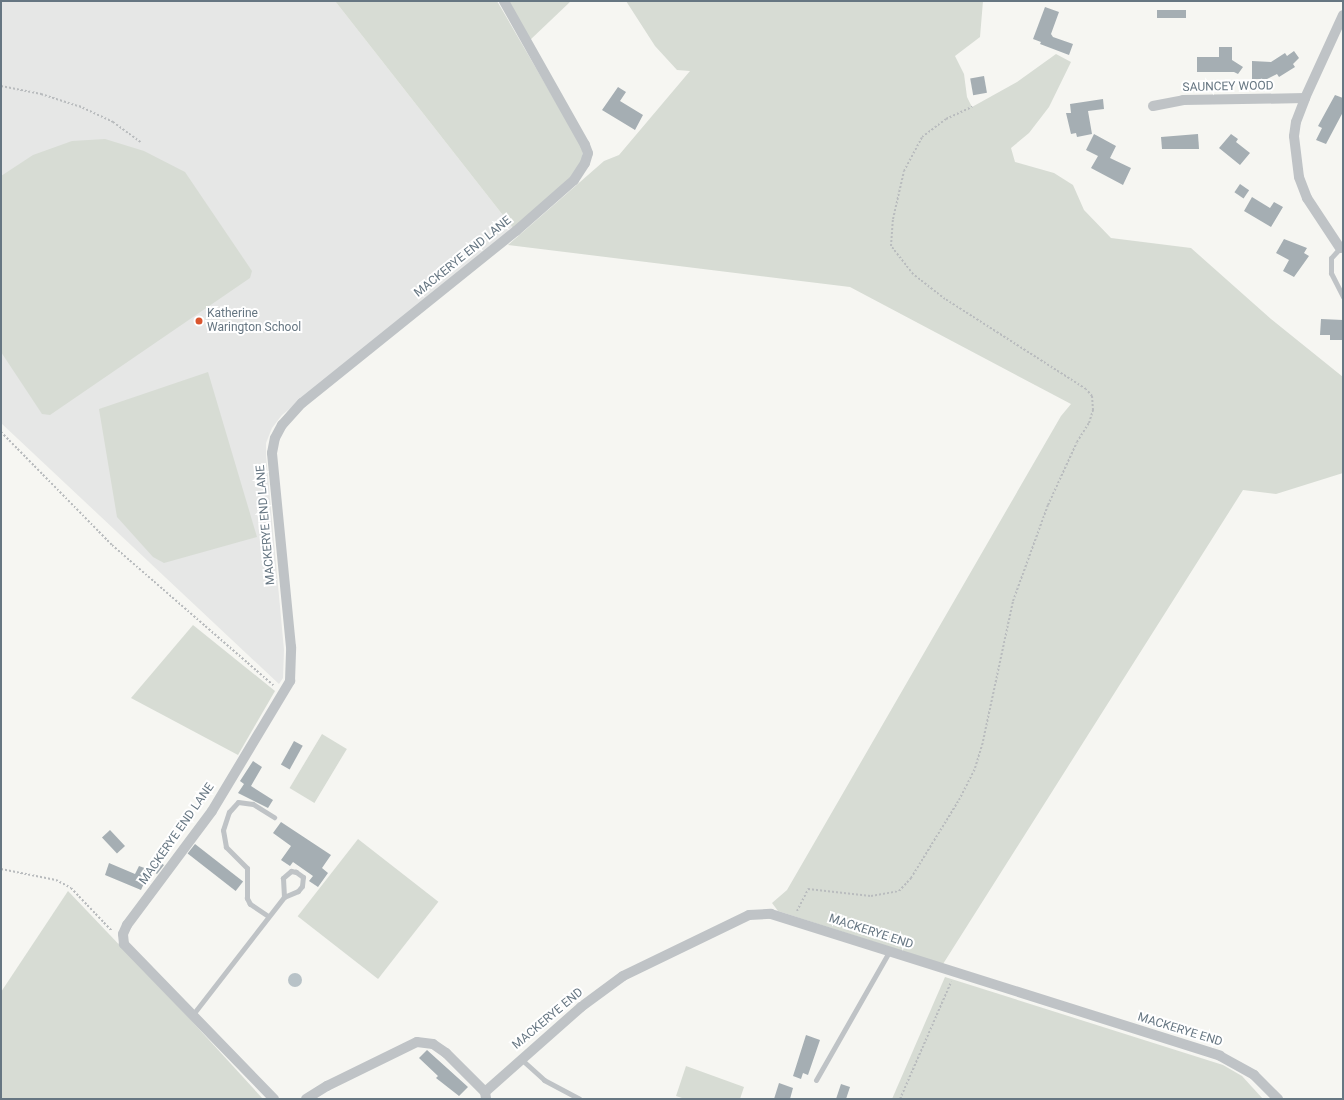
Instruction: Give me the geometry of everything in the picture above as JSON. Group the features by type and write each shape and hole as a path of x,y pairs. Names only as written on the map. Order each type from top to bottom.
{"street":[{"name":"MACKERYE END LANE","path":"124,944 123,934 127,926 212,811 282,697 290,681 291,647 272,454 275,438 282,425 302,403 516,231 574,180 585,163 588,153 585,145 504,1"},
{"path":"1340,248 1308,198 1299,177 1294,136 1296,122 1305,98 1343,15"},
{"name":"SAUNCEY WOOD","path":"1153,106 1183,100 1305,98"},
{"name":"MACKERYE END","path":"306,1099 327,1086 417,1042 433,1044 446,1053 486,1096 520,1059 582,1007 623,976 749,915 771,914 1220,1056 1254,1075 1278,1099"},
{"path":"124,944 194,1013 274,1099"}],"lane":[{"path":"1340,248 1331,258 1332,273 1343,297"},
{"path":"268,916 250,904 247,898 247,868 226,847 223,830 229,812 238,802 253,804 274,817"},
{"path":"194,1013 284,897 298,891 302,886 302,878 296,872 291,870 283,878 284,897"},
{"path":"816,1080 889,952"},
{"path":"520,1059 544,1080 579,1099"}],"path":[{"path":"1,86 41,94 79,106 113,122 142,142"},
{"path":"792,920 808,889 871,896 899,891 911,878 959,800 975,768 983,741 1013,601 1048,506 1077,442 1089,423 1093,410 1092,396 1086,389 945,299 913,274 891,246 893,219 904,171 922,137 946,119 972,107"},
{"path":"1,432 112,545 275,687 282,697"},
{"path":"1,869 56,880 72,888 124,944"},
{"path":"900,1099 955,973"}],"shaded area":[{"name":"Katherine Warington School","path":"1,1 335,1 513,228 282,415 272,428 266,443 266,455 284,650 283,678 279,684 1,423"},
{"path":"335,1 497,1 583,149 582,159 577,169 565,183 513,228"},
{"path":"509,1 571,1 529,41"},
{"path":"626,1 983,1 980,37 955,56 964,74 967,97 972,107 1017,82 1056,54 1071,62 1049,107 1029,133 1011,148 1015,162 1054,173 1073,185 1084,210 1111,238 1191,248 1271,319 1343,377 1343,473 1276,494 1243,490 943,964 778,911 772,903 787,890 1061,416 1071,404 850,287 508,245 604,161 619,155 690,71 677,70 655,46"},
{"path":"105,139 144,151 185,172 252,271 250,278 50,415 42,414 1,352 1,176 33,155 72,141"},
{"path":"208,372 257,537 164,563 153,557 117,517 99,409"},
{"path":"193,625 275,691 238,755 131,698"},
{"path":"322,734 347,749 314,803 290,788"},
{"path":"358,839 438,902 378,979 298,916"},
{"path":"68,891 188,1017 263,1099 1,1099 1,992"},
{"path":"292,973 298,973 302,977 302,983 298,987 292,987 288,983 288,977"},
{"path":"945,977 1223,1065 1242,1076 1263,1099 892,1099"},
{"path":"686,1066 744,1087 740,1099 685,1099 676,1096"}],"building":[{"path":"1045,7 1059,12 1051,34 1053,37 1073,44 1069,55 1040,44 1041,42 1033,39"},
{"path":"1157,10 1186,10 1186,18 1157,18"},
{"path":"1219,47 1232,47 1232,60 1243,67 1238,74 1234,72 1197,72 1197,57 1219,57"},
{"path":"1294,51 1299,58 1293,64 1295,67 1279,77 1277,74 1267,79 1252,79 1252,61 1271,62 1285,53 1287,56"},
{"path":"984,76 987,93 973,95 970,78"},
{"path":"618,87 626,92 620,101 643,115 635,130 602,110"},
{"path":"1335,95 1343,98 1343,112 1326,144 1316,140 1322,128 1318,126"},
{"path":"1103,99 1104,109 1088,111 1092,134 1077,137 1076,133 1071,134 1066,113 1071,113 1070,104"},
{"path":"1094,134 1116,146 1110,158 1131,168 1123,185 1091,168 1098,156 1086,150"},
{"path":"1198,134 1199,149 1162,149 1161,137"},
{"path":"1231,134 1238,139 1236,142 1250,153 1240,165 1219,148"},
{"path":"1240,184 1249,190 1244,198 1234,192"},
{"path":"1252,197 1270,208 1274,202 1283,207 1271,227 1244,211"},
{"path":"1284,239 1307,248 1304,253 1309,256 1294,277 1283,271 1289,260 1276,253"},
{"path":"1321,319 1343,320 1343,340 1330,340 1330,335 1320,335"},
{"path":"294,741 303,746 290,769 281,765"},
{"path":"253,761 262,767 251,786 273,800 268,808 238,793 244,784 240,781"},
{"path":"281,822 331,855 322,868 328,873 318,887 309,881 313,876 293,862 290,866 281,860 291,846 273,833"},
{"path":"110,830 125,846 117,854 102,838"},
{"path":"195,844 243,882 236,891 188,853"},
{"path":"156,860 164,865 157,874 150,870"},
{"path":"109,863 135,874 139,866 150,870 141,890 105,875"},
{"path":"806,1035 820,1040 808,1075 803,1073 801,1079 793,1076"},
{"path":"427,1050 468,1087 459,1096 436,1078 438,1076 419,1058"},
{"path":"779,1083 793,1088 790,1099 774,1099"},
{"path":"841,1084 850,1087 846,1099 836,1099"}],"place":[{"name":"Katherine Warington School","path":"199,321"}]}
